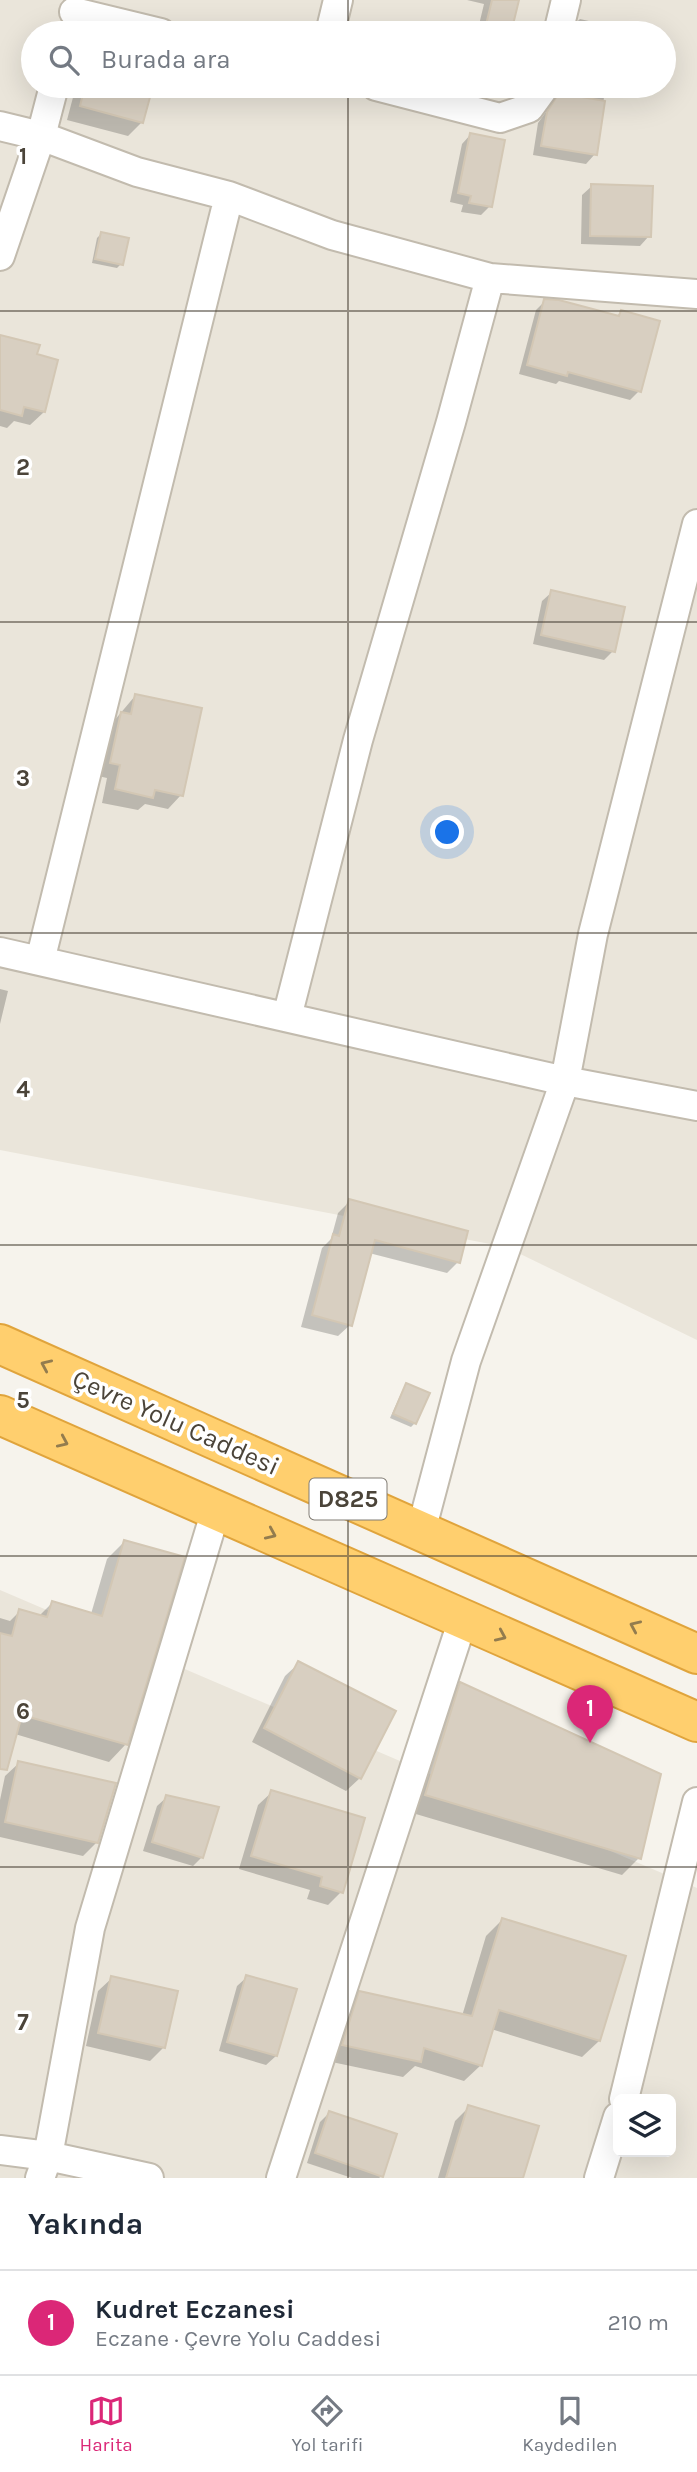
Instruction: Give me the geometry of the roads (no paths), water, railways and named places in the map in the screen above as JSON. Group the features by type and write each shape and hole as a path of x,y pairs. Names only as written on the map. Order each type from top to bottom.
{"highway":[{"name":"Çevre Yolu Caddesi","path":"0,1345 697,1654"},
{"name":"D825","path":"0,1415 697,1722"}],"street":[{"path":"333,21 338,0"},
{"path":"561,21 566,0"},
{"path":"73,15 102,21"},
{"path":"0,256 41,136 51,98"},
{"path":"422,98 500,118 529,108 536,98"},
{"path":"0,126 41,136 138,172 229,196 332,235 490,278 697,294"},
{"path":"40,961 229,196"},
{"path":"286,1017 358,740 490,278"},
{"path":"421,1531 466,1361 565,1081 593,934 697,524"},
{"path":"0,952 565,1081 697,1106"},
{"path":"44,2167 90,1928 216,1510"},
{"path":"281,2178 463,1619"},
{"path":"625,2094 697,1802"},
{"path":"599,2178 613,2134"},
{"path":"0,2150 44,2167 149,2178"}],"place":[{"name":"Kudret Eczanesi","path":"590,1743"}]}
